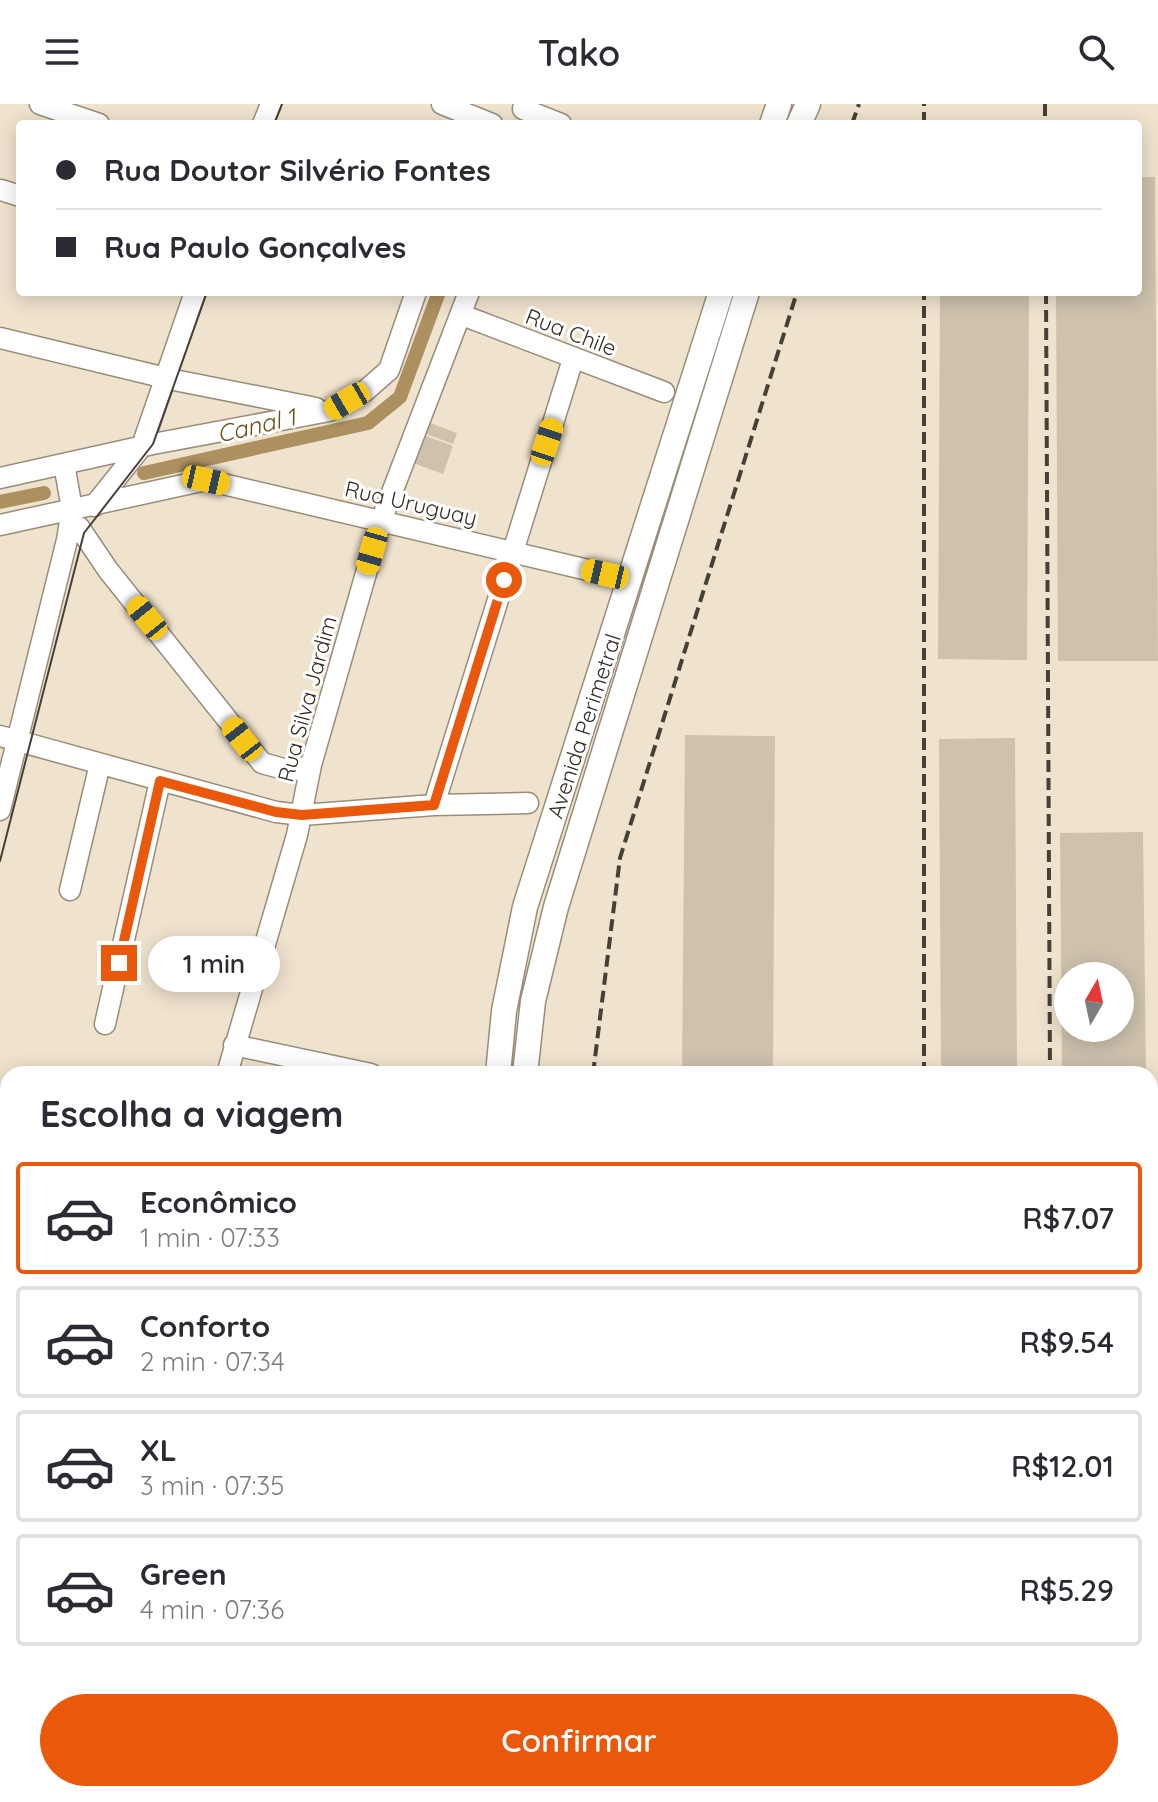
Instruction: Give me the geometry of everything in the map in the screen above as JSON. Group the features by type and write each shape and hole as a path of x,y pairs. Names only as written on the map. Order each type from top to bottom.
{"main road":[{"name":"Avenida Perimetral","path":"499,1066 504,1011 525,907 720,296"},
{"name":"Avenida Perimetral","path":"526,1066 533,1001 556,907 746,296"}],"street":[{"path":"40,104 87,120"},
{"path":"442,104 479,120"},
{"path":"522,112 548,120"},
{"path":"0,525 73,525 96,504 142,446 163,376 193,296"},
{"path":"0,478 142,446 329,411 365,391 389,370 415,296"},
{"name":"Rua Silva Jardim","path":"229,1066 302,815 311,765 381,521 468,296"},
{"name":"Rua Chile","path":"462,315 664,392"},
{"path":"0,338 329,411"},
{"path":"434,805 573,359"},
{"path":"0,810 9,738 73,525 64,464"},
{"name":"Rua Uruguay","path":"96,504 206,480 605,574"},
{"path":"73,525 262,763 279,771 311,765"},
{"path":"9,738 276,812 302,815 434,805 528,803"},
{"path":"70,890 100,764"},
{"path":"105,1024 160,781"},
{"path":"234,1045 333,1066"}],"building":[{"path":"1142,177 1155,177 1158,661 1058,661 1056,296 1142,296"},
{"path":"940,296 1029,296 1027,660 938,659"},
{"path":"425,421 457,433 453,444 421,432"},
{"path":"423,435 453,446 443,474 413,463"},
{"path":"685,735 775,736 773,1066 682,1066"},
{"path":"1015,738 1017,1066 941,1066 939,739"},
{"path":"1143,832 1146,1066 1062,1066 1062,1042 1134,1042 1134,962 1061,962 1060,833"}],"waterway":[{"name":"Canal 1","path":"144,473 368,423 400,397 438,296"},
{"name":"Canal 1","path":"0,502 44,493"}],"tram line":[{"path":"276,120 282,104"},
{"path":"0,861 84,533 153,444 206,296"}],"railway":[{"path":"853,120 859,104"},
{"path":"924,104 924,120"},
{"path":"1045,104 1045,120"},
{"path":"594,1066 620,858 796,296"},
{"path":"924,296 924,1066"},
{"path":"1046,296 1050,1066"}],"route":[{"path":"119,963 160,781 276,812 302,815 434,805 504,580"}]}
